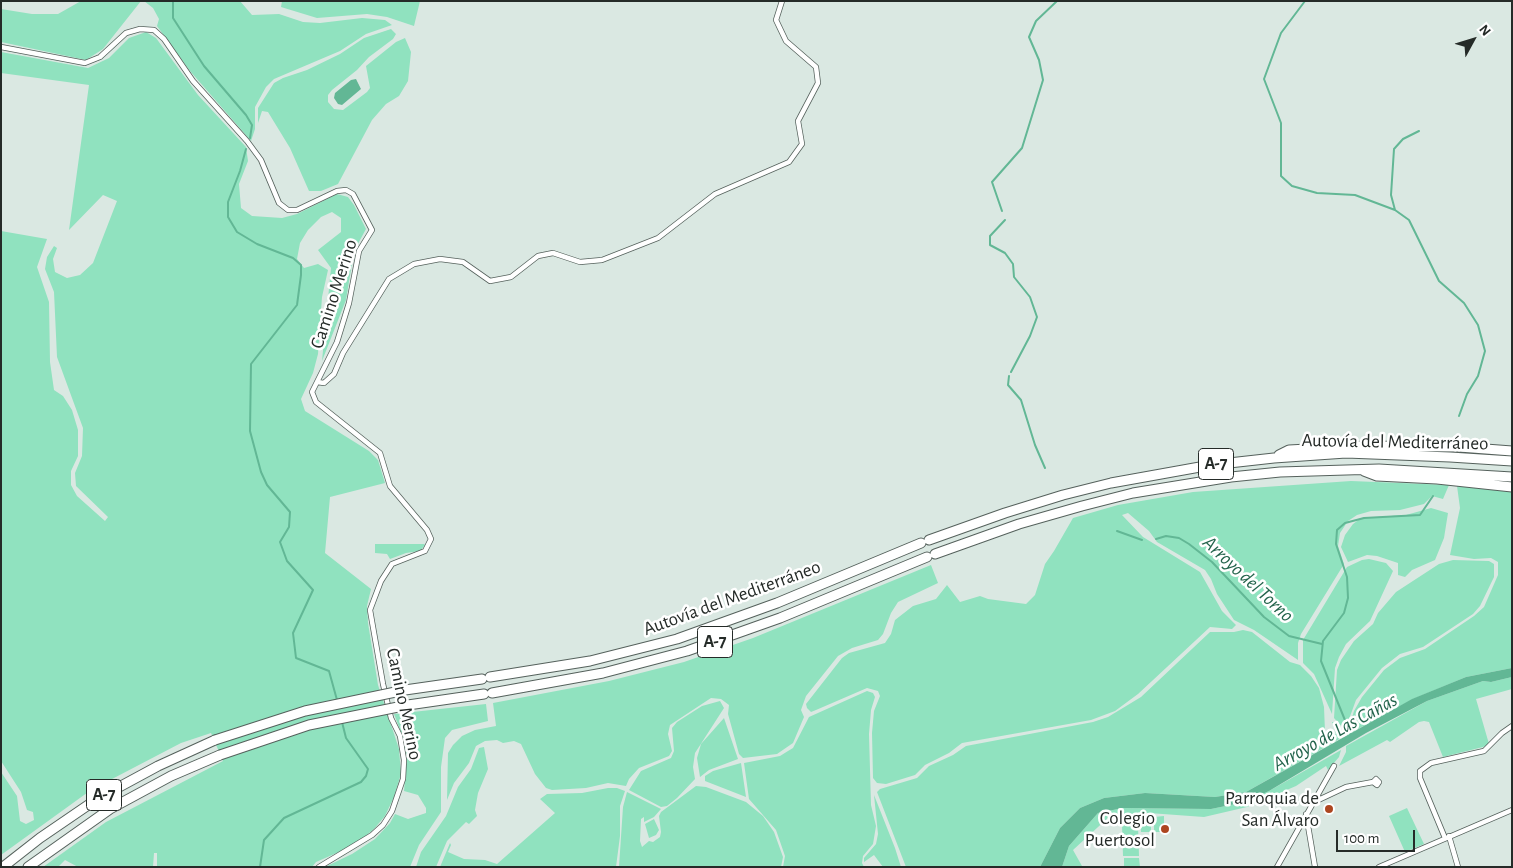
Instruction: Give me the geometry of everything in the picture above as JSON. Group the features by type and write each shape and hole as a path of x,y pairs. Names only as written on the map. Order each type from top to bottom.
{"highway":[{"path":"1274,458 1289,450 1363,446 1449,447 1512,451"},
{"name":"Autovía del Mediterráneo","path":"3,867 40,838 97,799 149,770 215,740 305,711 405,690 590,661 677,638 777,603 925,542 1005,513 1111,483 1210,465 1274,458 1346,454 1512,461"},
{"path":"1356,469 1377,476 1512,487"},
{"name":"Autovía del Mediterráneo","path":"28,867 110,809 171,776 220,754 309,725 408,705 603,674 697,648 780,618 931,556 1019,524 1133,493 1231,478 1356,469 1426,470 1512,476"}],"street":[{"path":"317,382 324,383 334,374 343,353 389,278 414,264 440,259 463,262 490,281 511,277 538,256 554,253 580,262 602,260 658,238 715,194 789,162 802,144 798,121 818,83 816,67 786,41 776,20 782,1"},
{"name":"Camino Merino","path":"1,47 85,63 100,57 126,33 140,29 154,30 164,39 193,81 247,141 261,160 279,203 288,210 297,210 337,191 346,190 353,194 372,230 359,251 349,303 337,342 312,392 316,402 380,453 390,486 427,530 431,539 425,551 392,564 381,582 370,610 383,684 391,718 400,736 404,760 403,778 392,811 383,825 372,835 319,867"},
{"path":"1458,867 1447,837 1420,778 1420,771 1431,763 1484,751 1512,726"},
{"path":"1277,867 1334,766"},
{"path":"1311,804 1346,787 1373,782"},
{"path":"1378,867 1512,810"},
{"path":"1306,814 1315,867"}],"shaded area":[{"path":"81,1 141,1 103,49 86,60 1,42 1,9 32,14 58,14"},
{"path":"144,1 240,1 252,15 279,14 303,22 320,23 362,18 385,20 392,25 366,34 340,51 274,79 266,87 255,107 255,129 251,141 190,71 157,26 159,19 153,8"},
{"path":"282,1 420,1 414,26 387,17 367,14 317,18 281,7"},
{"path":"391,29 396,34 393,39 369,57 357,70 332,90 328,95 328,102 334,109 343,110 367,92 370,88 366,66 396,42 405,38 411,52 408,81 399,96 386,104 372,120 338,184 321,191 309,191 290,148 268,112 262,111 258,123 258,108 274,83 340,54 364,38"},
{"path":"146,32 156,38 198,95 246,147 248,161 239,184 241,208 252,216 282,218 297,214 337,194 348,197 366,229 354,251 346,300 322,361 331,268 318,250 341,232 341,218 332,212 321,217 308,230 300,243 297,259 304,268 318,264 328,270 322,297 318,354 313,373 301,399 305,411 369,451 378,460 385,483 330,497 325,553 371,589 367,606 368,623 378,685 399,749 401,774 394,797 385,816 374,829 355,845 316,862 312,867 157,867 157,853 154,853 153,867 78,867 65,860 58,867 43,867 106,822 223,761 211,733 181,743 91,790 1,855 1,772 17,796 20,821 26,824 34,820 33,812 27,810 21,792 1,761 1,231 47,239 37,267 49,302 50,362 54,390 63,396 72,410 78,430 78,456 71,471 71,485 77,496 105,521 108,517 76,486 75,473 82,456 83,428 57,357 54,292 45,269 47,257 54,246 57,248 53,259 55,272 67,278 80,275 93,263 117,201 103,195 69,230 89,85 1,73 1,52 88,68 109,58 129,38"},
{"path":"356,79 361,89 342,105 338,104 334,98 335,93 351,80"},
{"path":"1351,481 1449,485 1443,499 1432,496 1424,504 1400,510 1371,511 1357,515 1348,521 1340,533 1338,546 1344,564 1301,634 1298,643 1298,660 1254,630 1234,620 1217,594 1205,570 1157,542 1149,531 1128,513 1122,515 1143,537 1200,572 1222,611 1236,625 1232,629 1210,627 1138,694 1115,711 1091,720 962,743 949,753 925,765 915,775 886,784 877,783 873,778 872,733 874,711 880,696 878,691 867,688 811,712 807,708 806,704 842,658 849,653 885,643 891,634 895,620 913,606 936,599 947,585 960,602 980,596 988,599 1026,604 1035,595 1045,564 1073,518 1118,505 1193,492"},
{"path":"1457,486 1512,492 1512,668 1466,677 1413,699 1347,735 1354,711 1362,697 1384,670 1400,658 1425,649 1474,616 1484,607 1498,575 1498,562 1491,558 1474,559 1450,555 1460,508"},
{"path":"1431,508 1448,513 1444,538 1435,560 1412,570 1405,577 1398,575 1398,563 1377,556 1367,555 1348,562 1341,547 1345,535 1353,524 1361,518 1406,515"},
{"path":"375,544 425,545 420,551 406,553 390,559 387,554 375,553"},
{"path":"1369,559 1386,563 1393,571 1370,621 1346,644 1339,657 1335,668 1332,714 1314,674 1303,663 1303,640 1347,567"},
{"path":"1453,560 1489,561 1494,564 1494,577 1480,606 1473,614 1423,647 1400,654 1382,668 1356,700 1345,730 1334,718 1337,670 1341,660 1354,641 1373,624 1378,613 1396,592 1439,564"},
{"path":"931,565 938,583 898,602 891,613 883,634 878,640 852,648 838,656 806,696 801,710 804,717 793,743 777,754 743,758 739,754 728,714 729,705 721,699 711,698 670,725 668,734 672,751 669,756 639,768 629,779 626,786 608,783 586,788 552,790 546,788 535,774 521,744 514,741 503,743 497,740 485,741 476,746 469,763 454,783 447,800 448,753 462,736 475,730 496,726 493,703 609,681 684,662 753,638"},
{"path":"1243,630 1252,632 1290,662 1300,665 1311,676 1319,688 1324,707 1325,732 1332,736 1336,734 1332,722 1335,722 1343,737 1246,792 1215,797 1145,793 1104,798 1080,808 1060,828 1040,867 906,867 877,792 880,789 917,778 929,766 953,755 966,746 1093,722 1108,717 1141,697 1210,632"},
{"path":"1512,668 1512,677 1491,682 1483,681 1427,701 1366,733 1269,791 1245,802 1211,809 1123,808 1098,813 1069,846 1062,867 1040,867 1060,828 1080,808 1104,798 1145,793 1215,797 1246,792 1412,699 1466,677"},
{"path":"1512,677 1512,689 1476,699 1489,744 1443,757 1429,722 1424,721 1419,722 1390,742 1387,740 1339,766 1346,752 1346,746 1427,701 1483,681 1491,682"},
{"path":"867,691 873,693 875,697 871,710 869,734 871,805 876,826 873,844 863,856 862,863 864,867 783,867 785,856 776,830 749,799 744,763 780,756 793,748 809,717"},
{"path":"720,701 724,708 695,753 693,767 695,779 677,798 667,806 661,807 629,790 641,771 671,758 674,751 672,728 677,722 702,706"},
{"path":"486,704 488,721 452,730 445,738 441,767 441,812 419,845 410,867 325,867 352,854 375,839 390,823 395,814 408,819 426,813 426,808 418,795 404,791 407,756 404,740 394,714"},
{"path":"724,718 738,759 709,770 700,777 697,758 701,744"},
{"path":"484,747 488,769 478,793 475,810 477,816 469,824 466,822 447,841 436,867 416,867 421,852 446,816 458,787 471,769 479,748"},
{"path":"1341,750 1339,757 1328,770 1326,766 1296,786 1247,807 1204,817 1149,813 1110,816 1073,850 1082,866 1062,867 1069,846 1098,813 1123,808 1211,809 1245,802 1269,791"},
{"path":"741,763 746,797 705,781 705,776 713,771"},
{"path":"696,786 706,787 746,802 763,816 774,832 783,857 781,867 619,867 623,807 627,792 661,809 654,817 644,822 644,817 641,819 640,841 642,847 649,841 653,842 660,837 659,816 661,812"},
{"path":"617,788 625,791 620,806 620,836 616,867 440,867 450,843 448,852 464,859 485,860 497,864 555,813 540,799 547,794 582,793"},
{"path":"874,795 901,867 883,867 874,855 864,862 864,858 876,844 878,834"},
{"path":"1407,808 1424,844 1405,852 1389,816"},
{"path":"1151,816 1151,832 1141,832 1140,817"},
{"path":"1164,816 1164,832 1154,832 1154,817"},
{"path":"654,819 659,830 656,835 649,838 645,824"},
{"path":"1122,825 1138,825 1139,856 1123,856"},
{"path":"1124,858 1139,858 1140,867 1124,867"}],"waterway":[{"path":"173,1 173,18 204,66 246,115 252,125 250,138"},
{"name":"Arroyo del Torno","path":"1002,211 992,182 1022,148 1043,80 1039,60 1029,37 1036,21 1057,1"},
{"path":"1305,1 1281,33 1264,79 1281,123 1281,176 1292,186 1317,193 1355,195 1395,210 1409,220 1439,281 1464,303 1478,325 1485,351 1478,376 1467,394 1459,416"},
{"path":"1395,210 1391,195 1394,149 1403,139 1419,131"},
{"path":"246,149 228,202 228,217 237,232 257,244 293,258 301,265 297,305 251,364 250,431 261,472 267,485 290,512 289,527 280,542 287,561 313,590 293,633 296,658 329,671 337,700"},
{"name":"Arroyo del Torno","path":"1005,220 990,236 990,245 1005,253 1013,264 1014,277 1030,297 1037,317 1030,336 1011,372"},
{"name":"Arroyo del Torno","path":"1009,376 1008,385 1021,400 1035,445 1045,468"},
{"name":"Arroyo de Las Cañas","path":"1351,735 1321,661 1323,641 1344,613 1348,598 1347,577 1336,544 1337,530 1345,523 1364,518 1420,515 1433,496"},
{"name":"Arroyo del Torno","path":"1117,531 1142,540"},
{"name":"Arroyo del Torno","path":"1156,539 1166,536 1179,538 1189,544 1212,562 1264,617 1289,636 1322,644"},
{"path":"260,867 264,840 284,818 361,782 366,776 368,769 346,738 342,722"}],"place":[{"name":"Parroquia de San Álvaro","path":"1329,809"},
{"name":"Colegio Puertosol","path":"1165,829"}]}
